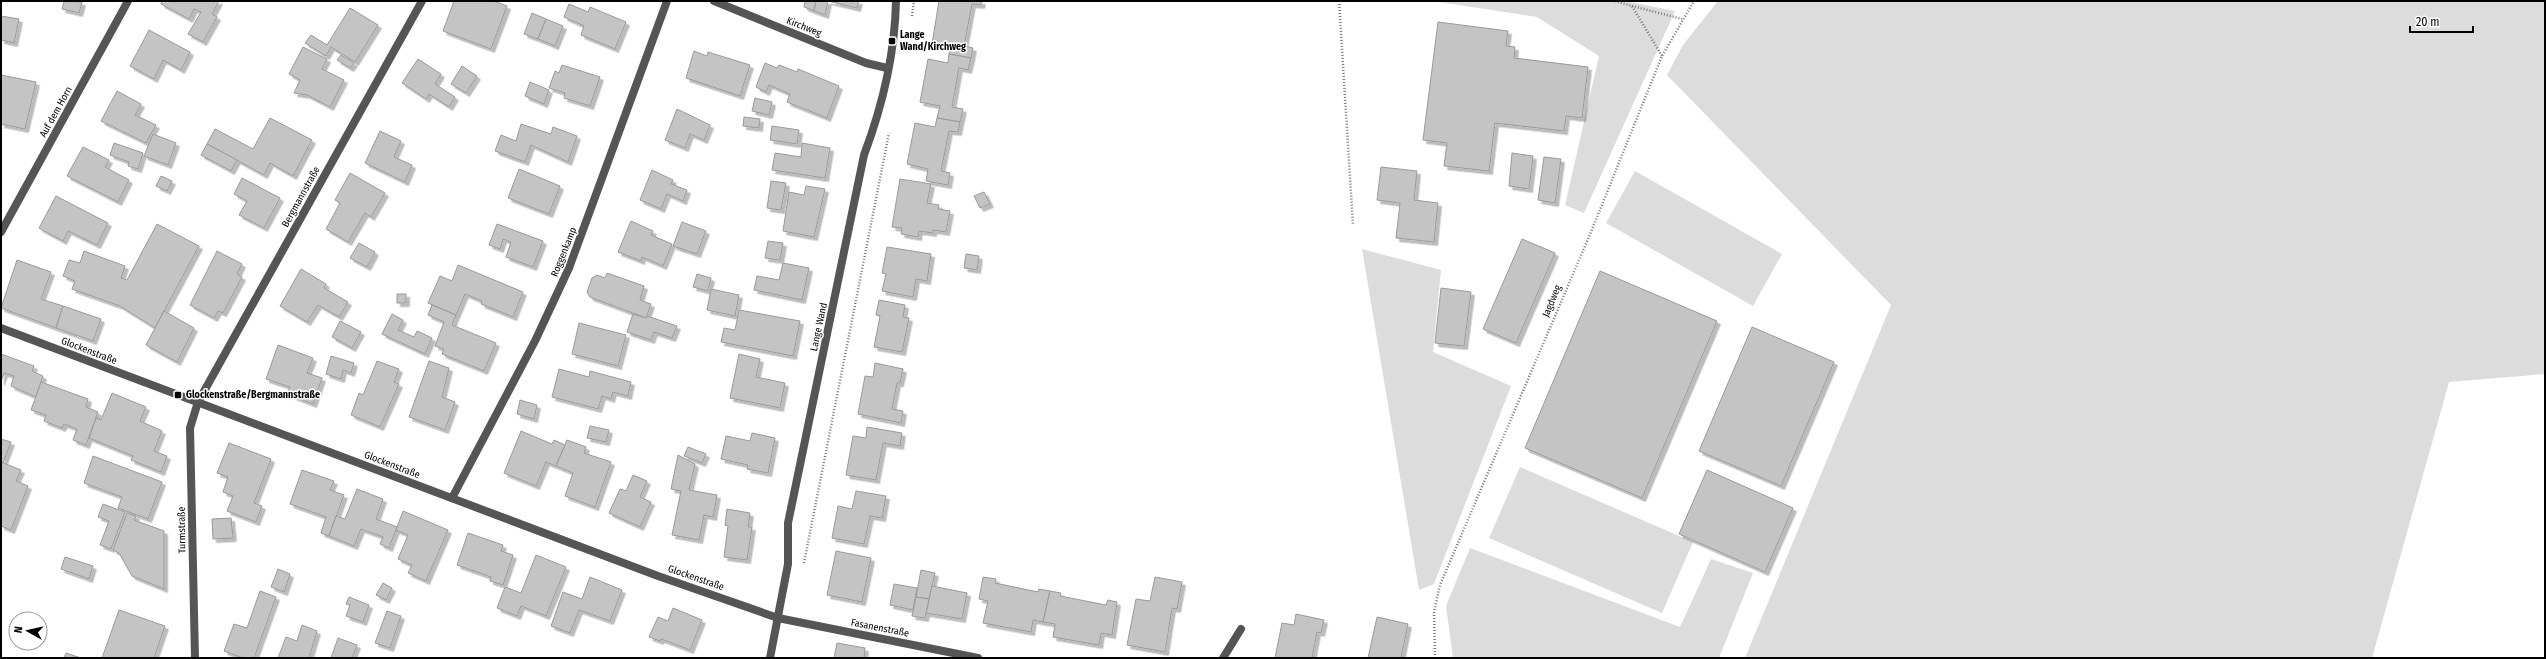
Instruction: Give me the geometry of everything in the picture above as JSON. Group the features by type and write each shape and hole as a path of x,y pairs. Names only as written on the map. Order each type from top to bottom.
{"street":[{"name":"Auf dem Horn","path":"1,232 128,1"},
{"name":"Bergmannstraße","path":"198,402 422,1"},
{"name":"Roggenkamp","path":"452,498 535,342 569,268 667,1"},
{"name":"Kirchweg","path":"714,1 866,63 887,68"},
{"name":"Lange Wand","path":"770,658 788,564 788,523 864,156 878,118 896,20 896,1"},
{"name":"Glockenstraße","path":"1,328 658,576 778,618"},
{"name":"Turmstraße","path":"195,658 190,428 198,402"},
{"name":"Fasanenstraße","path":"778,618 978,658"},
{"path":"1223,658 1242,629"}],"path":[{"path":"910,24 914,1"},
{"path":"1339,1 1353,225"},
{"path":"1615,1 1682,19"},
{"name":"Jagdweg","path":"1436,658 1434,612 1440,585 1591,232 1662,56 1682,19 1694,1"},
{"path":"1632,6 1662,56"},
{"path":"803,566 890,125"}],"shaded area":[{"path":"1432,1 1625,1 1675,11 1584,213 1565,205 1599,56 1537,17"},
{"path":"1718,1 2545,1 2545,374 2449,382 2372,658 1745,658 1891,305 1667,75 1683,45"},
{"path":"1635,171 1782,254 1753,306 1606,223"},
{"path":"1362,249 1441,270 1433,352 1511,386 1434,584 1419,590"},
{"path":"1520,467 1693,542 1662,613 1489,538"},
{"path":"1470,548 1680,627 1711,559 1753,573 1719,658 1453,658 1446,606"}],"building":[{"path":"64,1 82,2 79,13 62,9"},
{"path":"162,1 219,1 212,14 217,17 203,42 188,34 201,12 194,9 189,19 161,4"},
{"path":"454,1 494,1 507,6 491,49 443,31"},
{"path":"802,1 816,1 814,11 804,7 805,2"},
{"path":"816,1 828,1 825,15 814,11"},
{"path":"828,1 859,1 857,8"},
{"path":"939,1 982,1 981,5 972,4 964,46 973,48 971,58 949,54 950,47 932,44"},
{"path":"569,4 588,12 590,7 626,22 615,49 581,35 584,26 564,17"},
{"path":"350,8 378,25 355,62 331,47 326,56 305,43 311,35 327,45"},
{"path":"532,13 546,19 538,39 524,34"},
{"path":"1,16 19,19 14,43 1,40"},
{"path":"546,19 563,26 555,46 538,39"},
{"path":"1438,22 1508,31 1506,46 1515,47 1514,58 1588,67 1582,118 1566,116 1564,131 1495,123 1489,171 1444,166 1447,143 1423,140"},
{"path":"149,30 190,52 181,70 163,60 154,79 130,66"},
{"path":"303,47 327,59 322,69 344,80 330,107 307,95 294,93 300,80 289,74"},
{"path":"694,51 707,56 708,52 750,65 740,96 686,78"},
{"path":"949,54 971,58 968,70 959,68 952,107 963,109 960,122 937,118 940,106 920,102 928,59 948,63"},
{"path":"341,55 354,63 350,68 337,60"},
{"path":"418,59 441,74 435,84 455,97 449,107 429,94 426,99 402,83"},
{"path":"765,63 777,68 779,65 797,72 798,69 839,86 827,118 787,102 790,94 769,85 766,92 756,87"},
{"path":"562,65 600,77 590,106 564,98 565,93 549,88 555,71 559,73"},
{"path":"462,66 477,76 466,93 451,84"},
{"path":"1,75 36,82 25,129 1,124"},
{"path":"530,82 549,90 544,104 525,96"},
{"path":"117,91 141,104 135,115 156,125 146,143 101,121"},
{"path":"755,98 772,102 769,115 752,111"},
{"path":"677,109 710,125 704,140 690,134 685,148 665,140"},
{"path":"744,117 760,119 759,128 743,126"},
{"path":"270,118 312,140 293,176 270,163 264,175 207,144 215,129 253,149"},
{"path":"937,118 960,122 958,132 949,131 941,171 950,173 948,185 926,181 928,169 907,164 915,123 935,127"},
{"path":"521,124 551,134 553,127 577,136 568,162 531,145 525,162 495,151 501,135 516,141"},
{"path":"772,126 799,130 797,144 770,140"},
{"path":"380,131 401,141 394,157 412,165 405,182 365,163"},
{"path":"153,134 176,143 168,165 144,156"},
{"path":"114,143 143,153 138,169 128,166 129,162 110,155"},
{"path":"802,143 830,148 825,178 772,170 775,153 801,157"},
{"path":"207,144 237,160 231,171 201,155"},
{"path":"83,147 109,160 105,167 129,180 118,202 67,176"},
{"path":"1512,153 1533,156 1529,189 1509,186"},
{"path":"1544,157 1561,159 1555,203 1538,200"},
{"path":"1381,167 1417,171 1414,200 1438,203 1434,242 1396,238 1400,203 1377,200"},
{"path":"519,169 560,186 549,214 508,198"},
{"path":"652,170 673,180 671,184 687,190 683,201 667,194 661,209 640,200"},
{"path":"350,173 385,193 371,217 365,213 348,242 326,229 340,203 335,200"},
{"path":"161,176 172,181 167,191 156,186"},
{"path":"242,178 280,198 264,228 239,215 247,201 234,194"},
{"path":"900,179 931,184 927,203 939,205 938,209 950,211 946,232 933,230 933,233 919,231 918,237 901,234 902,228 892,227"},
{"path":"771,181 786,183 781,210 767,208"},
{"path":"806,186 825,189 814,237 783,231 789,192 804,195"},
{"path":"984,192 990,204 980,208 974,196"},
{"path":"56,196 108,223 97,245 68,231 63,241 39,228"},
{"path":"631,221 653,231 651,235 672,244 663,266 642,257 641,261 618,252"},
{"path":"682,222 706,231 697,254 673,246"},
{"path":"157,224 199,246 155,328 120,306 72,289 75,281 63,276 69,260 80,263 84,251 125,266 121,278 127,280"},
{"path":"497,224 543,241 533,267 506,257 511,242 503,239 500,249 489,245"},
{"path":"1522,239 1555,253 1516,343 1483,329"},
{"path":"768,241 783,243 780,260 765,258"},
{"path":"359,243 375,252 367,267 350,258"},
{"path":"887,247 931,254 927,281 916,279 913,297 882,291 886,274 882,273"},
{"path":"217,251 242,264 237,274 242,277 223,313 218,311 214,318 190,305"},
{"path":"966,254 979,256 977,270 964,268"},
{"path":"17,260 51,272 41,299 63,306 56,328 1,308"},
{"path":"783,263 809,268 802,300 754,290 757,276 779,280"},
{"path":"458,265 523,292 513,317 481,304 482,301 465,294 456,315 428,303 440,276 452,281"},
{"path":"301,269 326,284 324,288 348,302 339,317 318,305 307,322 280,306"},
{"path":"1600,271 1717,321 1642,498 1525,448"},
{"path":"607,273 644,286 640,300 651,304 646,318 590,297 587,292 592,278 597,275 605,278"},
{"path":"697,274 711,278 708,291 693,287"},
{"path":"1441,288 1471,292 1464,346 1435,343"},
{"path":"711,289 739,295 735,316 707,310"},
{"path":"397,294 406,294 406,303 397,303"},
{"path":"879,300 905,305 903,317 909,318 902,352 874,347 880,316 876,315"},
{"path":"432,305 456,315 452,325 496,343 484,371 442,354 444,349 435,346 444,322 428,315"},
{"path":"63,306 101,319 93,341 56,328"},
{"path":"739,310 800,321 793,356 721,342 724,328 735,330"},
{"path":"164,311 194,328 177,362 146,345"},
{"path":"392,314 403,320 398,330 414,337 417,331 432,338 425,354 382,334"},
{"path":"633,314 646,318 647,316 677,326 672,338 654,332 651,340 627,332"},
{"path":"340,321 361,332 352,348 332,337"},
{"path":"579,323 626,335 618,366 572,354"},
{"path":"1752,327 1834,362 1781,486 1699,451"},
{"path":"278,345 313,358 307,373 322,378 313,404 287,394 290,387 266,379"},
{"path":"1,354 34,366 32,371 43,376 36,397 11,386 14,376 4,373 1,382"},
{"path":"739,354 760,359 756,377 785,383 780,408 730,398"},
{"path":"331,356 354,363 351,373 343,370 341,379 326,374"},
{"path":"377,361 399,369 394,382 399,384 380,427 351,415 359,393 363,395"},
{"path":"429,361 449,368 442,397 455,402 445,430 409,417"},
{"path":"875,363 903,369 900,383 897,383 892,409 903,411 901,423 858,414 865,376 873,377"},
{"path":"559,369 589,377 590,371 631,382 628,396 613,392 611,399 602,396 598,409 552,397"},
{"path":"41,382 88,399 86,407 98,412 86,445 73,440 77,429 64,424 62,428 44,421 46,415 31,410"},
{"path":"112,393 146,407 140,421 162,431 154,451 167,456 161,472 131,460 133,456 89,438 96,418 101,420"},
{"path":"520,400 537,405 534,419 517,414"},
{"path":"590,426 609,430 606,442 587,438"},
{"path":"867,427 902,433 900,446 883,443 876,480 846,475 853,436 866,438"},
{"path":"521,431 552,444 554,440 565,445 556,466 546,462 536,486 504,473"},
{"path":"752,433 775,438 768,473 747,469 748,465 721,459 726,436 750,441"},
{"path":"1,439 11,442 3,463 1,462"},
{"path":"567,440 586,447 584,453 611,462 595,507 565,496 573,473 556,466"},
{"path":"229,443 271,459 254,503 262,506 256,522 227,511 233,496 223,492 228,477 217,473"},
{"path":"688,447 706,454 702,463 684,456"},
{"path":"678,455 695,464 689,490 717,495 713,517 704,515 699,540 672,535 681,491 671,489"},
{"path":"93,456 162,482 148,519 118,508 122,497 84,483"},
{"path":"1,462 21,470 16,481 28,486 11,530 1,526"},
{"path":"302,470 334,481 330,490 344,495 329,536 321,533 326,517 290,504"},
{"path":"1707,470 1793,508 1765,572 1679,534"},
{"path":"633,475 647,481 640,497 651,502 640,527 609,513 620,489 626,491"},
{"path":"357,489 383,499 376,519 397,527 389,548 380,544 383,537 361,529 354,546 329,536 336,516 345,519"},
{"path":"856,491 886,496 882,518 870,516 864,544 832,538 838,506 852,509"},
{"path":"103,504 125,512 111,549 100,545 109,521 98,517"},
{"path":"727,509 750,513 748,527 752,527 747,560 724,557 728,526 725,525"},
{"path":"403,511 448,530 426,581 408,573 412,565 398,559 408,535 396,530"},
{"path":"127,513 136,516 134,520 164,531 164,589 132,576 119,553 113,550"},
{"path":"231,518 233,538 213,539 212,519"},
{"path":"468,533 503,545 501,551 513,555 503,585 490,581 491,577 457,565"},
{"path":"836,551 871,558 862,602 827,595"},
{"path":"536,555 566,567 546,616 521,606 517,616 497,608 505,587 521,593"},
{"path":"65,557 93,566 89,579 61,569"},
{"path":"278,569 290,574 284,592 271,587"},
{"path":"921,570 935,573 929,599 916,597"},
{"path":"590,577 622,590 610,621 579,610 570,633 551,626 563,592 582,599"},
{"path":"983,577 996,579 995,583 1038,592 1039,589 1050,591 1043,622 1033,620 1031,632 983,623 988,601 979,599"},
{"path":"1155,577 1182,582 1177,609 1172,608 1165,652 1127,645 1136,599 1150,601"},
{"path":"383,583 392,588 386,600 376,595"},
{"path":"894,584 917,588 913,610 890,605"},
{"path":"932,586 967,593 962,619 926,613"},
{"path":"260,591 276,597 254,658 243,658 224,651 234,624 247,628"},
{"path":"1050,591 1061,593 1060,596 1106,605 1108,600 1117,602 1112,635 1101,633 1099,645 1053,637 1055,624 1043,622"},
{"path":"349,597 369,605 363,622 346,616 350,605 346,604"},
{"path":"916,597 929,599 925,618 912,616"},
{"path":"673,608 702,620 690,650 661,639 660,641 649,637 658,617 668,621"},
{"path":"119,610 165,626 154,658 102,658"},
{"path":"387,611 401,616 390,648 375,643"},
{"path":"1296,614 1324,620 1321,633 1317,632 1312,658 1275,658 1282,623 1294,625"},
{"path":"1377,617 1408,624 1401,658 1368,658"},
{"path":"302,625 317,631 309,658 278,658 286,637 297,641"},
{"path":"338,638 357,645 352,658 331,658"},
{"path":"837,643 865,648 864,658 834,658"},
{"path":"66,653 81,658 64,658"}],"place":[{"name":"Lange Wand/Kirchweg","path":"892,41"},
{"name":"Glockenstraße/Bergmannstraße","path":"178,395"}]}
